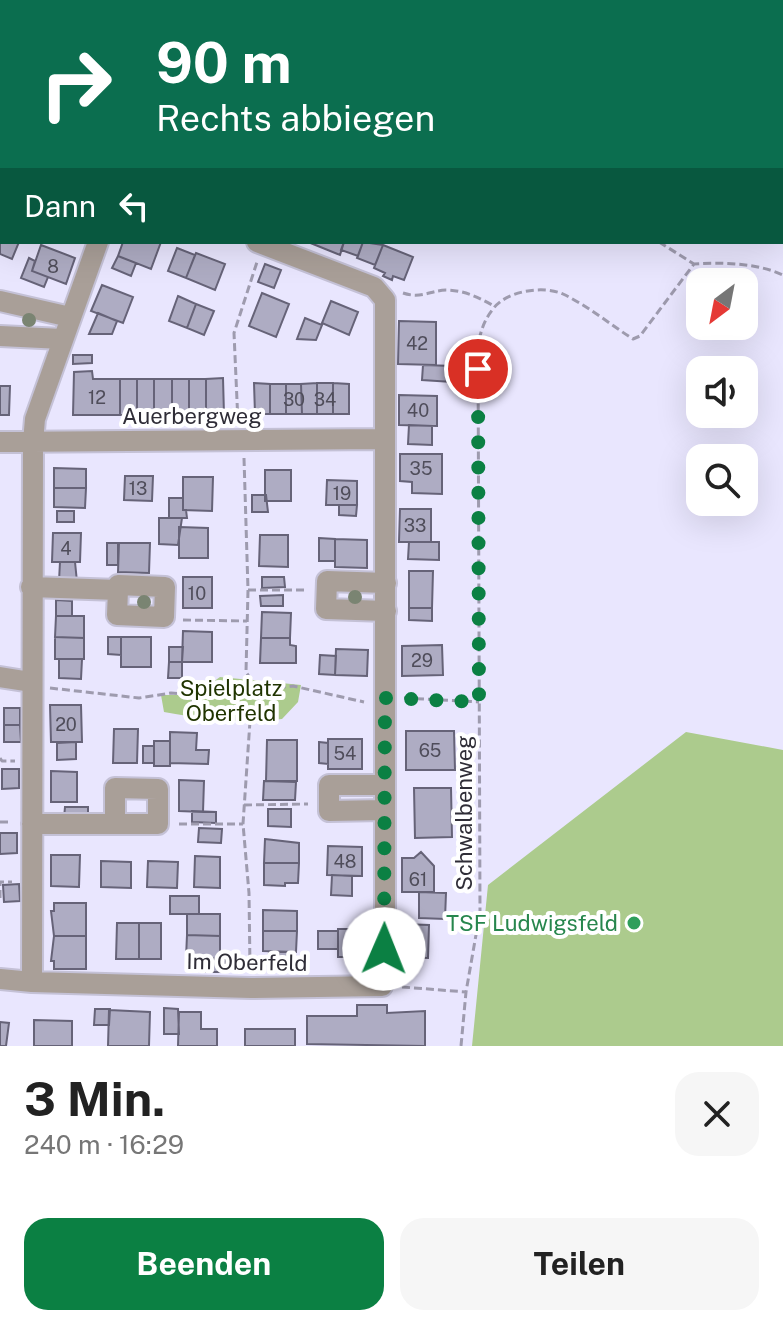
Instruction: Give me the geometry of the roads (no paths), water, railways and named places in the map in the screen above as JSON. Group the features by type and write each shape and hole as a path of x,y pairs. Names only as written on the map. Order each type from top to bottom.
{"street":[{"path":"32,982 31,587 35,419 97,244"},
{"path":"263,244 374,287 385,300 383,439 386,583 385,785 384,810 329,811 329,785 385,785"},
{"path":"0,301 70,317"},
{"path":"0,336 62,339"},
{"name":"Auerbergweg","path":"0,442 383,439"},
{"path":"386,583 327,581 326,609 386,611"},
{"path":"118,585 165,587 164,617 117,615 118,590 118,585"},
{"path":"31,587 118,590"},
{"path":"0,677 31,682"},
{"path":"32,824 115,824 158,824 158,789 115,788 115,824"},
{"name":"Im Oberfeld","path":"0,979 251,988 382,986 384,810"}],"place":[{"name":"TSF Ludwigsfeld","path":"634,923"}],"park label":[{"name":"Spielplatz Oberfeld","path":"231,700"}]}
